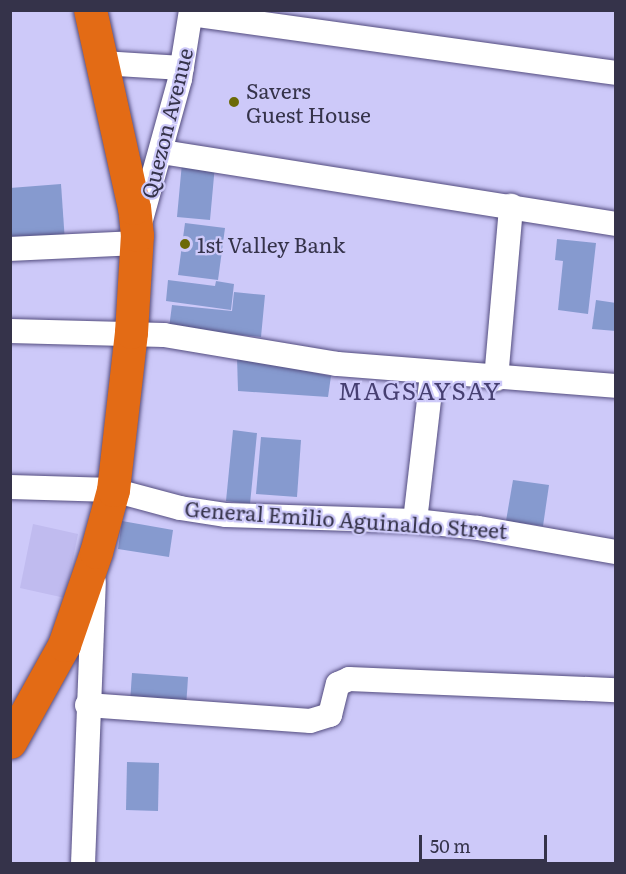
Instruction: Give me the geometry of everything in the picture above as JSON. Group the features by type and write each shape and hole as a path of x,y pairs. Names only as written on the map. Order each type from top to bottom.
{"highway":[{"path":"10,742 64,645 96,552 113,490 131,332 137,239 90,10"}],"street":[{"path":"191,12 615,73"},
{"name":"Quezon Avenue","path":"137,239 162,152 182,68 191,12"},
{"path":"102,63 182,68"},
{"path":"162,152 615,224"},
{"path":"496,379 511,206"},
{"path":"10,249 137,239"},
{"path":"10,331 131,332 337,364 432,374 615,386"},
{"path":"415,521 432,374"},
{"name":"General Emilio Aguinaldo Street","path":"10,487 113,490 180,508 226,515 415,521 522,533 615,552"},
{"path":"83,864 87,705 96,552"},
{"path":"87,705 310,721 330,715 338,684 349,679 615,690"}],"shaded area":[{"path":"33,524 78,534 65,598 20,588"}],"building":[{"path":"182,163 215,165 210,220 177,217"},
{"path":"61,184 65,242 10,246 10,188"},
{"path":"185,223 225,228 218,280 178,275"},
{"path":"557,239 596,243 588,314 558,310 563,261 555,260"},
{"path":"168,280 215,286 216,281 234,284 231,310 166,301"},
{"path":"234,292 265,295 261,337 169,328 172,305 232,311"},
{"path":"596,300 616,303 616,331 592,329"},
{"path":"237,357 331,376 328,397 238,391"},
{"path":"233,430 257,433 250,504 226,501"},
{"path":"261,437 301,440 297,497 256,494"},
{"path":"513,480 549,485 543,526 506,521"},
{"path":"122,521 173,530 169,557 118,549"},
{"path":"132,673 188,677 186,708 130,703"},
{"path":"127,762 159,763 158,811 126,810"}],"place":[{"name":"Savers Guest House","path":"234,102"},
{"name":"1st Valley Bank","path":"185,244"}],"district":[{"name":"MAGSAYSAY","path":"420,390"}]}
